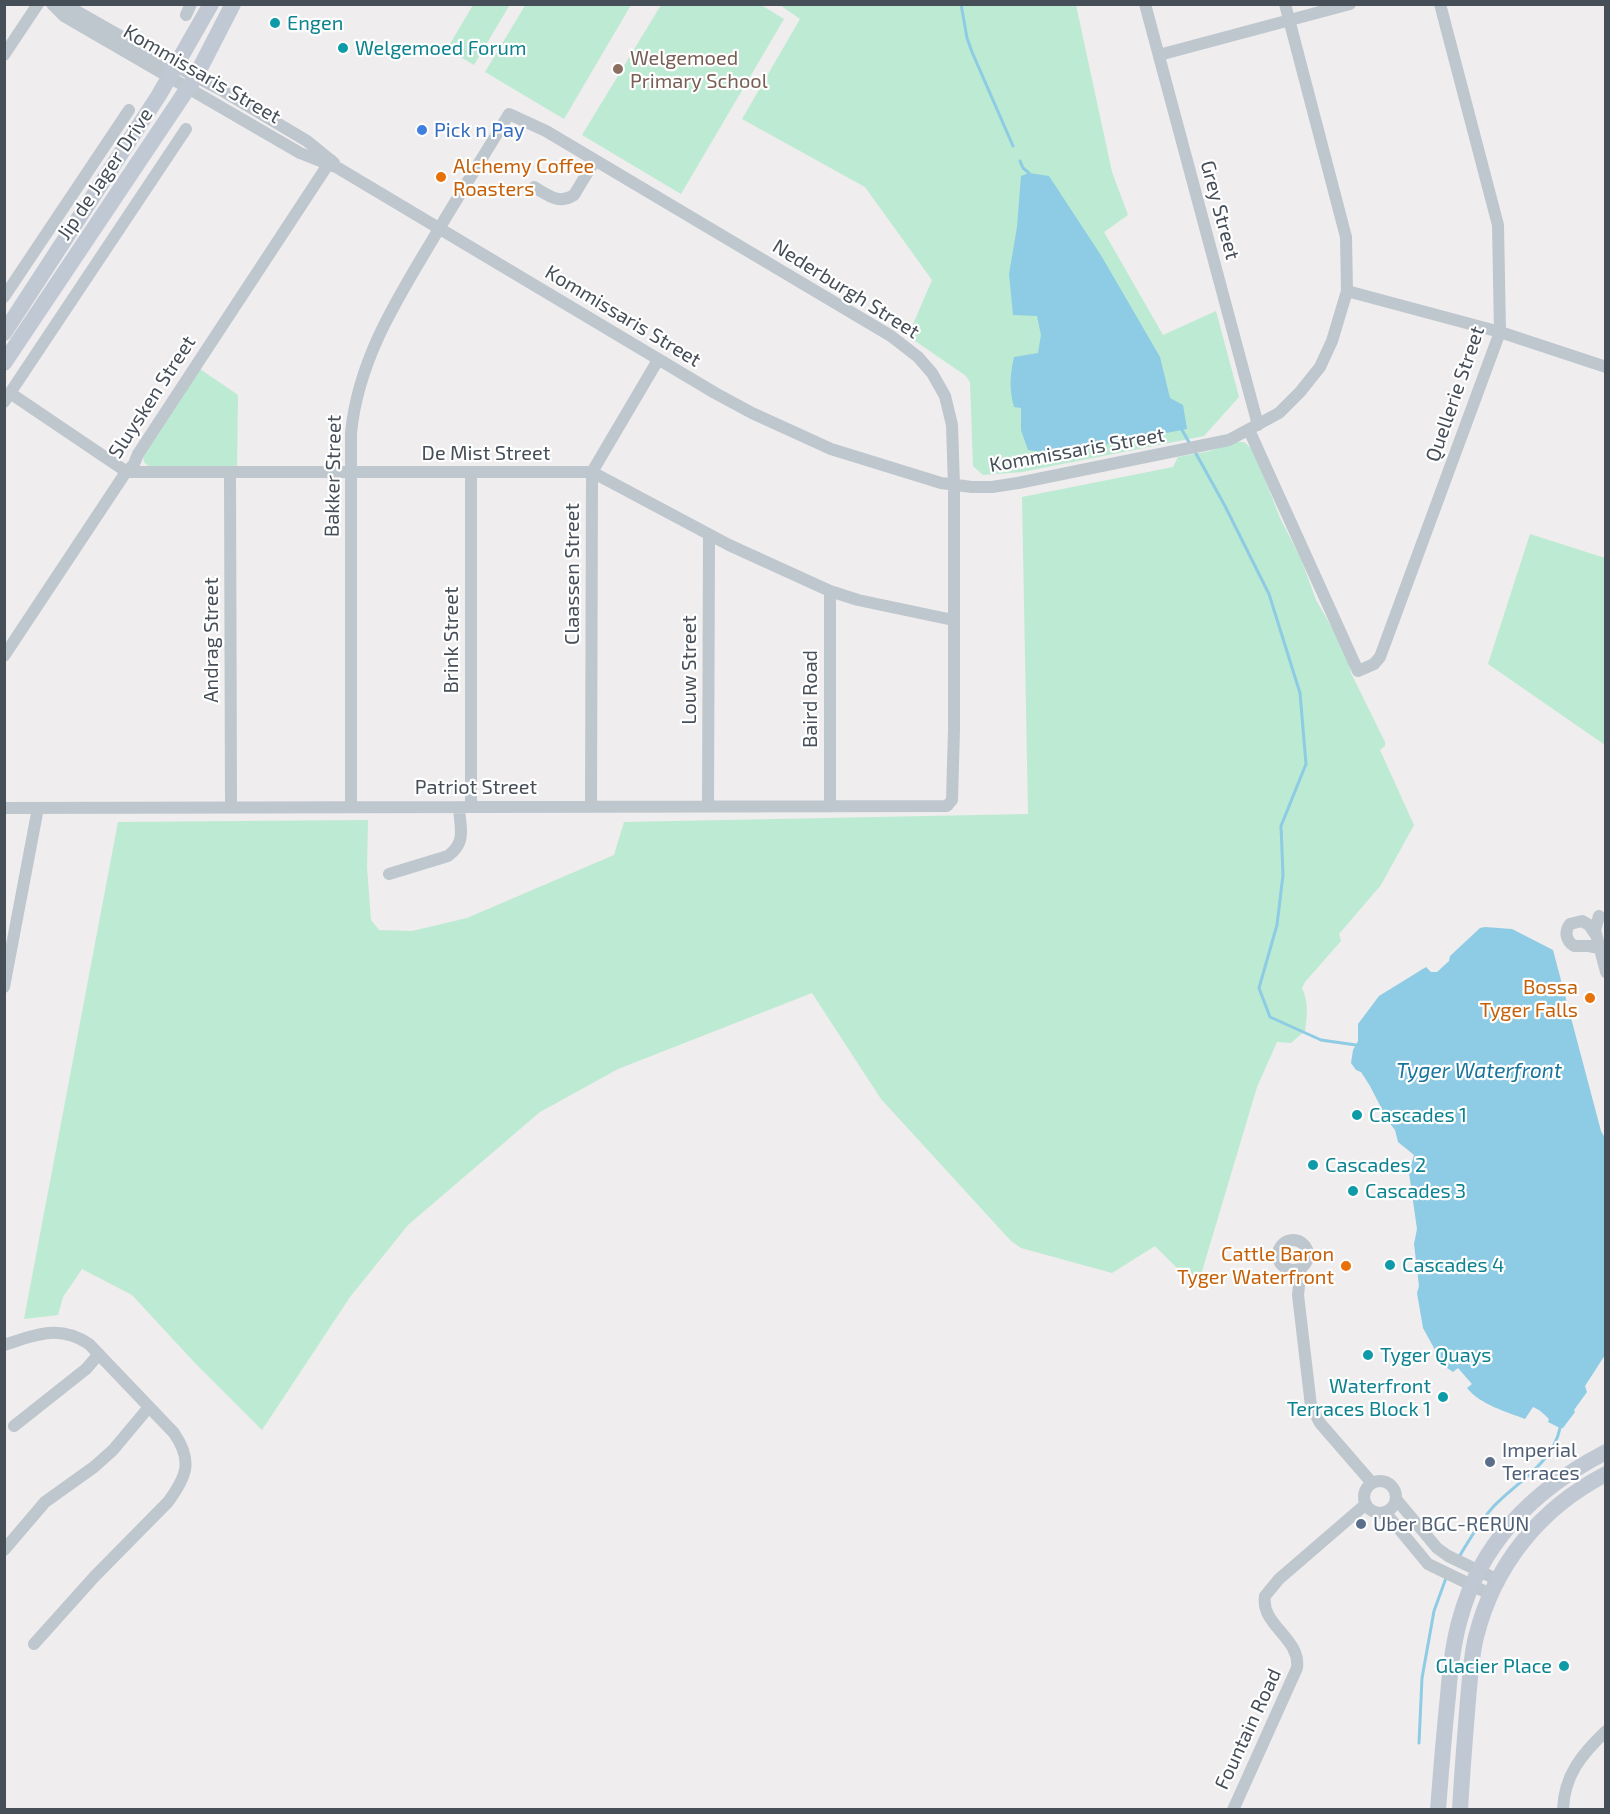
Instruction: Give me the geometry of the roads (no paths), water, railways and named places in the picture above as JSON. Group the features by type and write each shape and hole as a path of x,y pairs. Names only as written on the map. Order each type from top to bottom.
{"main road":[{"name":"Jip de Jager Drive","path":"4,333 172,72 211,4"},
{"name":"Jip de Jager Drive","path":"4,363 192,82 232,4"},
{"path":"1438,1809 1449,1679 1456,1632 1464,1604 1500,1537 1529,1504 1571,1471 1605,1452"},
{"path":"1460,1809 1463,1749 1476,1638 1495,1587 1523,1539 1537,1523 1573,1494 1605,1474"}],"street":[{"path":"4,55 38,4"},
{"name":"Kommissaris Street","path":"52,4 64,16 307,141 333,164 732,403 831,449 954,486 992,487 1229,440 1254,428 1286,406 1320,367 1332,341 1347,291 1347,254 1342,218 1285,4"},
{"name":"Kommissaris Street","path":"64,4 152,54 172,72"},
{"name":"Grey Street","path":"1145,4 1254,428 1358,671"},
{"path":"1159,55 1350,4"},
{"name":"Quellerie Street","path":"1358,671 1374,664 1380,657 1500,332 1498,225 1440,4"},
{"path":"4,297 129,110"},
{"name":"Nederburgh Street","path":"510,114 546,131 891,336 918,357 932,373 945,396 950,411 954,486 954,729 952,800 947,806"},
{"name":"Bakker Street","path":"351,807 351,433 354,407 365,369 395,303 510,114"},
{"path":"127,472 7,398 186,129"},
{"path":"534,187 557,199 568,198 574,195 595,160"},
{"name":"Sluysken Street","path":"4,656 333,164"},
{"path":"1347,291 1500,332 1605,367"},
{"path":"592,472 658,360"},
{"name":"De Mist Street","path":"127,472 592,472 709,535 830,591 858,600 953,620"},
{"name":"Andrag Street","path":"230,472 231,807"},
{"name":"Brink Street","path":"389,873 448,856 455,851 461,840 465,807 471,472"},
{"name":"Claassen Street","path":"591,807 592,472"},
{"name":"Louw Street","path":"708,806 709,535"},
{"name":"Baird Road","path":"830,591 830,806"},
{"name":"Patriot Street","path":"4,808 947,806"},
{"path":"5,983 10,930 38,808"},
{"path":"1599,916 1595,934 1605,972"},
{"path":"1595,934 1589,925 1582,921 1570,924 1566,932 1568,940 1574,946 1590,945 1599,948"},
{"path":"1288,1269 1301,1267 1308,1260 1308,1249 1301,1242 1291,1239 1283,1243 1278,1252 1280,1261 1288,1269 1298,1295"},
{"path":"1301,1267 1298,1295 1311,1406 1314,1415 1372,1483"},
{"path":"4,1345 43,1332 59,1333 82,1339 174,1433 185,1452 186,1467 178,1488 158,1513 95,1576 34,1644"},
{"path":"14,1426 86,1369 99,1354"},
{"path":"4,1550 45,1502 114,1450 149,1407"},
{"path":"1396,1499 1391,1508 1385,1512 1373,1511 1366,1504 1365,1491 1372,1483 1382,1481 1390,1484 1394,1489 1396,1499 1426,1536 1448,1556 1463,1563 1476,1579"},
{"name":"Fountain Road","path":"1233,1809 1297,1668 1298,1658 1294,1647 1266,1612 1265,1596 1279,1579 1366,1504"},
{"path":"1385,1512 1428,1564 1436,1570 1455,1579 1476,1579 1495,1587"},
{"path":"1563,1809 1567,1782 1573,1767 1581,1755 1605,1731"}],"water":[{"path":"1029,173 1049,176 1102,257 1160,357 1170,398 1183,405 1187,429 1056,454 1028,450 1021,430 1021,408 1014,407 1012,400 1012,370 1014,357 1038,353 1041,335 1037,316 1013,315 1009,274 1017,227 1021,176"},
{"name":"Tyger Waterfront","path":"1480,928 1512,929 1553,950 1601,1131 1605,1138 1605,1355 1585,1386 1587,1392 1563,1428 1548,1422 1549,1419 1533,1407 1525,1419 1486,1403 1467,1388 1472,1384 1458,1368 1453,1372 1447,1368 1446,1362 1440,1359 1423,1328 1417,1293 1419,1286 1414,1244 1417,1229 1409,1173 1414,1155 1398,1142 1395,1130 1370,1086 1361,1072 1356,1070 1351,1063 1353,1050 1358,1041 1358,1024 1379,996 1426,967 1431,972 1437,972 1449,961 1450,956"}],"waterway":[{"path":"961,4 972,52 1013,146"},
{"path":"1020,161 1029,173"},
{"path":"1182,430 1190,444"},
{"path":"1194,450 1269,594 1300,693 1306,764 1281,826 1283,875 1277,925 1259,988 1270,1017 1321,1040 1356,1045"},
{"path":"1459,1557 1489,1512 1550,1452 1560,1428"},
{"path":"1419,1743 1422,1678 1434,1611 1446,1578"}],"place":[{"name":"Engen","path":"275,23"},
{"name":"Welgemoed Forum","path":"343,48"},
{"name":"Welgemoed Primary School","path":"618,69"},
{"name":"Pick n Pay","path":"422,130"},
{"name":"Alchemy Coffee Roasters","path":"441,177"},
{"name":"Bossa Tyger Falls","path":"1590,998"},
{"name":"Cascades 1","path":"1357,1115"},
{"name":"Cascades 2","path":"1313,1165"},
{"name":"Cascades 3","path":"1353,1191"},
{"name":"Cascades 4","path":"1390,1265"},
{"name":"Cattle Baron Tyger Waterfront","path":"1346,1266"},
{"name":"Tyger Quays","path":"1368,1355"},
{"name":"Waterfront Terraces Block 1","path":"1443,1397"},
{"name":"Imperial Terraces","path":"1490,1462"},
{"name":"Uber BGC-RERUN","path":"1361,1524"},
{"name":"Glacier Place","path":"1564,1666"}]}
